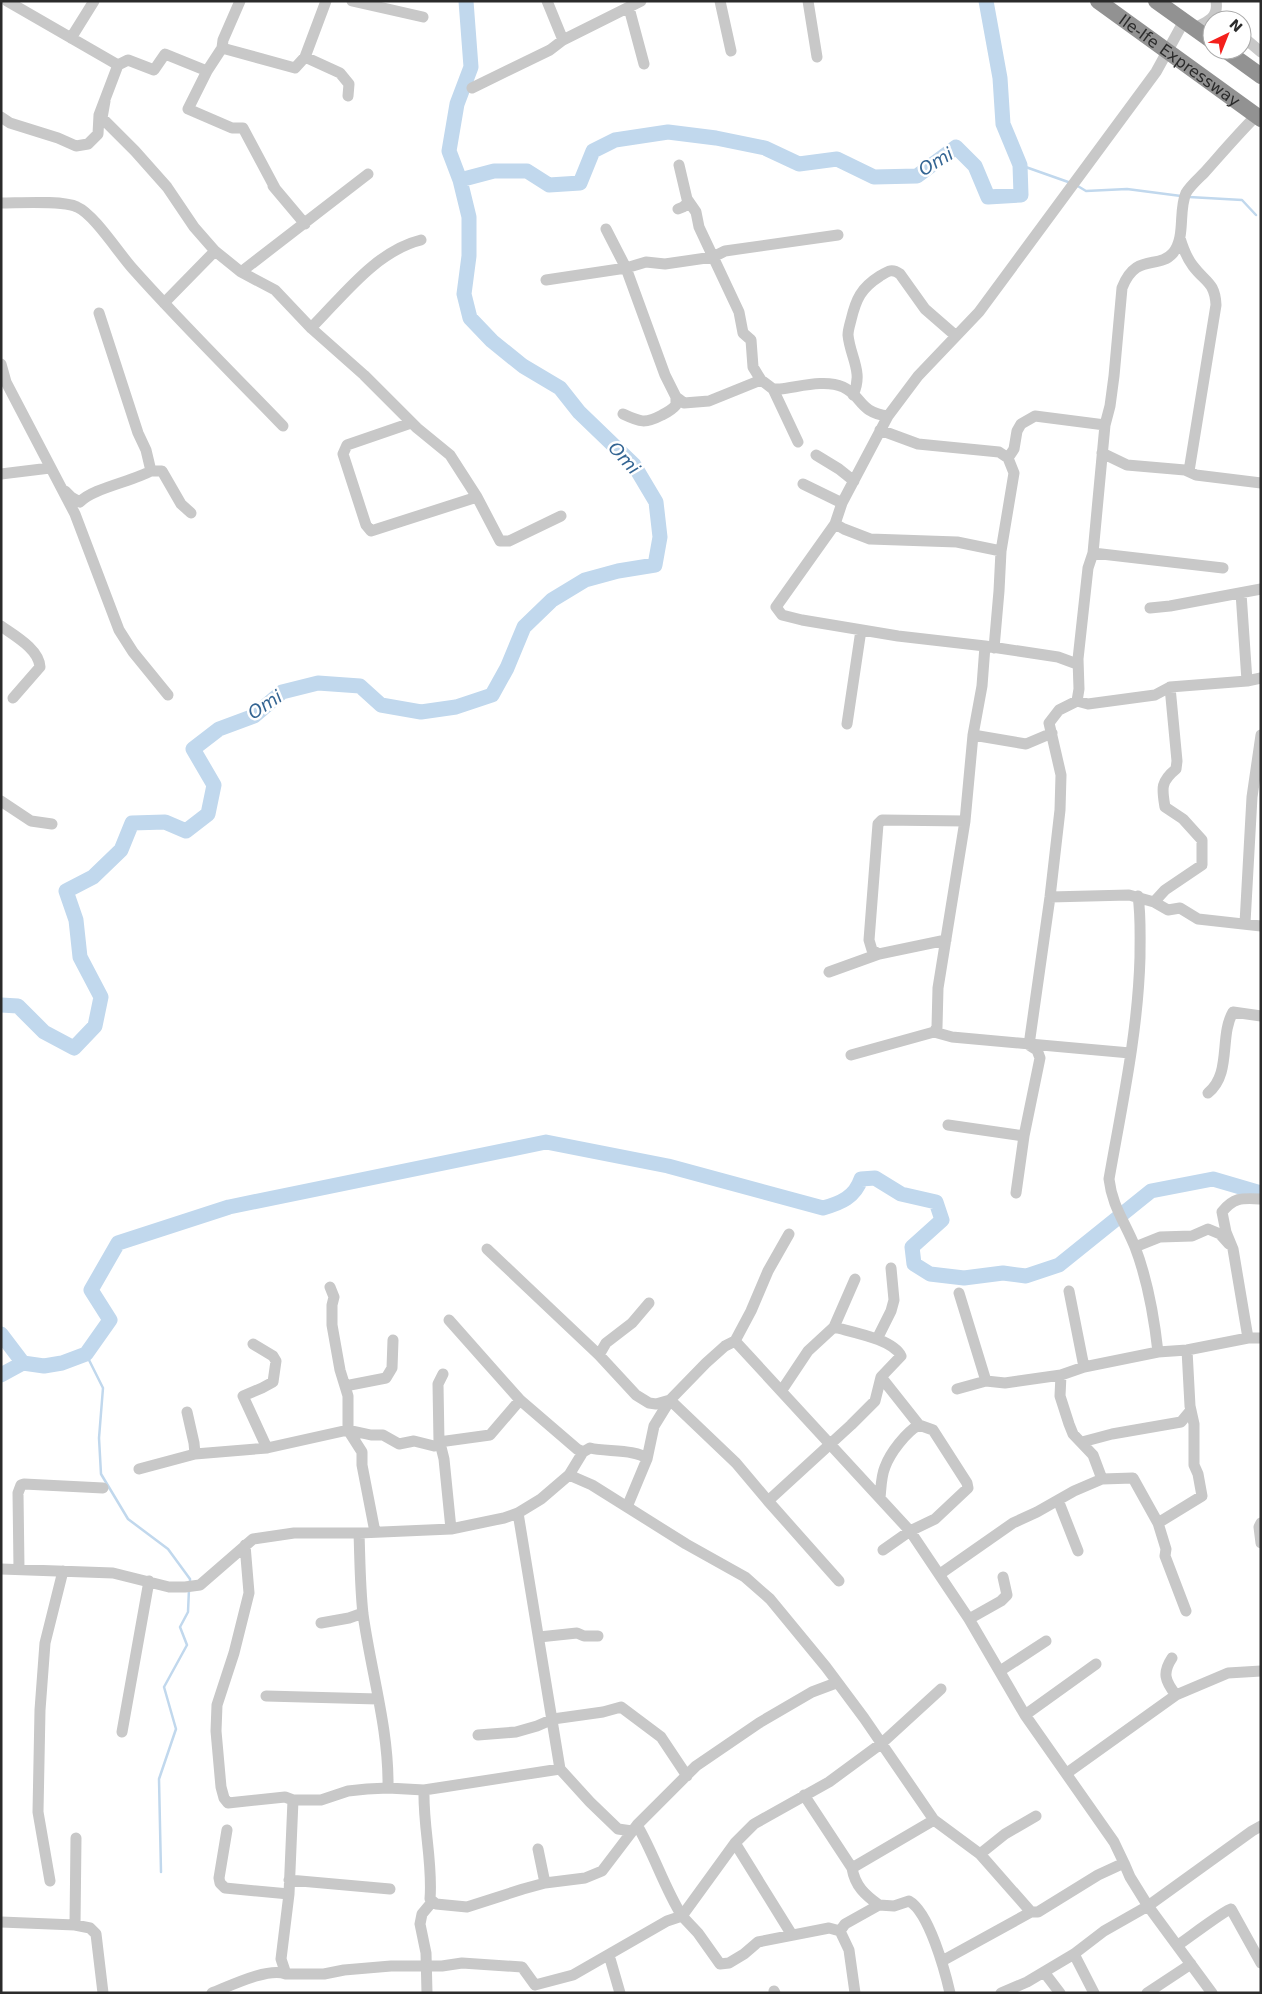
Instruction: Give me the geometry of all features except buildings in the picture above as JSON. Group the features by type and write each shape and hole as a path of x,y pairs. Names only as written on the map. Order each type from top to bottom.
{"highway":[{"name":"Ile-Ife Expressway","path":"1098,1 1258,117"},
{"name":"Ile-Ife Expressway","path":"1156,1 1202,34"},
{"path":"1239,60 1261,76"}],"street":[{"path":"7,1 118,66"},
{"path":"72,38 94,1"},
{"path":"240,1 223,40 222,48 207,70 188,109 232,128 242,128 274,187 305,224"},
{"path":"222,48 295,68 305,57 326,1"},
{"path":"352,1 423,17"},
{"path":"547,1 562,40"},
{"path":"472,88 550,50 562,40 641,1"},
{"path":"720,1 731,51"},
{"path":"808,1 817,58"},
{"path":"629,8 644,64"},
{"path":"1078,659 1077,664 1058,657 861,630 782,615 776,607 835,524 842,503 888,416 918,376 980,312 1156,72 1167,52 1189,25 1202,22"},
{"path":"1,117 10,123 58,138 76,146 88,144 98,134 99,115 118,66 128,60 154,70 165,54 207,70"},
{"path":"305,57 340,72 349,84 348,96"},
{"path":"105,101 102,118 136,151 167,187 194,227 215,251 242,272 274,290 311,328 364,375 411,423 450,455 477,497 500,541 509,541 561,516"},
{"path":"1189,471 1216,305 1215,292 1207,279 1194,268 1185,256 1180,238 1182,209 1187,192 1258,117"},
{"path":"680,165 689,202 696,212 699,227 739,312 743,332 752,340 753,367 761,380 773,389 798,442"},
{"path":"242,272 368,174"},
{"path":"678,208 683,207 689,202"},
{"path":"1,203 77,206 87,214 131,268 283,426"},
{"path":"606,229 626,268 665,375 676,397 676,405 672,410 650,421 638,421 623,414"},
{"path":"546,280 626,268 646,262 665,264 713,257 725,251 838,235"},
{"path":"1077,701 1079,689 1078,659 1088,568 1093,553 1105,425 1110,406 1122,288 1126,277 1139,265 1166,258 1173,253 1180,238"},
{"path":"311,328 381,258 406,244 421,240"},
{"path":"164,303 215,251"},
{"path":"853,395 857,386 858,376 848,334 856,299 871,282 890,270 900,274 925,309 956,336"},
{"path":"99,313 138,433 146,450 151,472"},
{"path":"1,364 6,382 75,514 119,630 133,652 168,695"},
{"path":"676,397 684,403 709,401 761,380"},
{"path":"773,389 831,384 845,388 867,410 888,416"},
{"path":"1008,458 1014,449 1017,431 1021,424 1035,416 1105,425"},
{"path":"411,423 347,445 343,454 366,525 371,531 477,497"},
{"path":"880,430 918,444 999,452 1008,458 1014,473 1001,551 999,591 973,735 965,821 938,988 937,1027 934,1032"},
{"path":"1102,453 1127,465 1189,471 1196,475 1261,483"},
{"path":"816,455 854,481"},
{"path":"1,474 50,468"},
{"path":"57,482 71,497 80,502 85,496 158,470 162,471 181,504 191,514"},
{"path":"803,484 842,503"},
{"path":"835,524 870,539 948,541 1001,551"},
{"path":"1093,553 1223,568"},
{"path":"1150,608 1261,589"},
{"path":"1241,593 1247,681"},
{"path":"1,626 16,636 33,652 39,661 40,667 14,698"},
{"path":"847,724 861,630"},
{"path":"1029,1046 1060,810 1061,775 1049,723 1059,710 1077,701 1088,704 1155,694 1170,687 1247,681 1261,678"},
{"path":"1154,902 1165,890 1202,865 1202,840 1183,819 1165,807 1162,788 1167,776 1176,769 1177,761 1170,687"},
{"path":"973,735 1026,744 1052,733"},
{"path":"1245,923 1252,797 1261,735"},
{"path":"1,801 31,821 52,824"},
{"path":"879,954 872,950 869,940 878,824 882,820 965,821"},
{"path":"1138,896 1140,911 1139,989 1135,1028 1109,1179 1111,1196 1135,1247 1152,1307 1158,1352"},
{"path":"1050,897 1138,896 1168,910 1180,908 1198,919 1261,926"},
{"path":"829,972 879,954 946,940"},
{"path":"1208,1093 1214,1088 1221,1071 1228,1021 1233,1012 1261,1016"},
{"path":"851,1054 934,1032 952,1037 1029,1046 1130,1053"},
{"path":"1016,1193 1024,1136 1040,1058 1037,1050 1029,1046"},
{"path":"948,1125 1024,1136"},
{"path":"1248,1338 1233,1249 1226,1232 1222,1212 1230,1202 1248,1198 1261,1199"},
{"path":"1135,1247 1160,1237 1192,1236 1208,1229 1220,1234 1233,1249"},
{"path":"627,1507 647,1459 654,1426 670,1400 706,1363 725,1346 735,1341 751,1311 768,1271 789,1234"},
{"path":"487,1249 599,1355 636,1396 649,1403 656,1404 670,1400"},
{"path":"876,1339 891,1311 894,1300 891,1268"},
{"path":"782,1390 808,1351 834,1327 855,1279"},
{"path":"330,1287 334,1297 332,1305 334,1343 348,1396 348,1430 362,1452 362,1465 376,1532"},
{"path":"1069,1291 1084,1367"},
{"path":"959,1293 986,1380"},
{"path":"599,1355 606,1343 632,1323 649,1303"},
{"path":"449,1320 520,1400 577,1449 583,1452"},
{"path":"768,1501 875,1401 882,1377 901,1356 898,1350 876,1339 834,1327"},
{"path":"957,1389 986,1380 1005,1383 1061,1375 1084,1367 1158,1352 1187,1350 1248,1338 1261,1338"},
{"path":"345,1386 386,1378 392,1368 392,1340"},
{"path":"735,1341 910,1531 969,1619 1025,1715 1114,1842 1130,1877 1148,1906 1212,1993"},
{"path":"253,1344 272,1356 276,1361 273,1382 243,1396 267,1448"},
{"path":"1158,1523 1202,1496 1198,1474 1194,1465 1194,1424 1191,1410 1187,1350"},
{"path":"443,1374 438,1384 440,1442 490,1435 520,1400"},
{"path":"1061,1375 1060,1396 1069,1424 1073,1434 1093,1455 1102,1479"},
{"path":"882,1377 919,1426 933,1430 968,1483 968,1488 935,1519 910,1531 883,1550"},
{"path":"670,1400 736,1463 838,1581"},
{"path":"1082,1442 1112,1434 1181,1422 1191,1410"},
{"path":"187,1412 195,1454"},
{"path":"880,1498 885,1468 912,1429 919,1426"},
{"path":"139,1469 195,1454 267,1448 348,1430 371,1435 383,1435 399,1444 414,1441 434,1446 440,1443 444,1459 451,1529"},
{"path":"1,1569 19,1568 113,1574 169,1587 185,1587 200,1584 253,1538 294,1533 359,1533 451,1529 504,1518 518,1513 541,1499 569,1475 583,1452 590,1448 609,1452 638,1452 647,1459"},
{"path":"569,1475 592,1485 686,1544 745,1577 770,1599 882,1743 934,1820 980,1854 1031,1912"},
{"path":"940,1574 1013,1523 1074,1491 1102,1479 1133,1478 1158,1523 1166,1549 1165,1556 1186,1611"},
{"path":"19,1568 18,1493 21,1485 103,1488"},
{"path":"1058,1500 1078,1551"},
{"path":"518,1513 560,1769 618,1829 635,1828"},
{"path":"1261,1523 1259,1527 1261,1543"},
{"path":"359,1533 363,1613 378,1699 387,1763 388,1788"},
{"path":"245,1545 249,1593 234,1653 217,1705 216,1731 221,1786 225,1801 228,1803 285,1797 293,1800 321,1800 348,1791 388,1788 424,1790 560,1769"},
{"path":"50,1881 38,1812 40,1710 45,1643 62,1571"},
{"path":"969,1619 1001,1601 1007,1594 1003,1577"},
{"path":"122,1732 149,1581"},
{"path":"321,1623 349,1618 363,1613"},
{"path":"539,1637 577,1633 584,1636 598,1636"},
{"path":"1000,1671 1046,1641"},
{"path":"1172,1658 1166,1667 1164,1675 1168,1685 1176,1695"},
{"path":"1025,1715 1096,1664"},
{"path":"1067,1773 1176,1695 1228,1673 1261,1671"},
{"path":"432,1902 467,1908 522,1889 545,1883 585,1878 602,1871 635,1828 696,1766 759,1723 812,1692 836,1683"},
{"path":"217,1992 259,1976 281,1972 286,1974 324,1974 344,1970 462,1963 522,1967 536,1989 573,1975 667,1921 682,1916 735,1843 754,1824 804,1794 830,1782 882,1743 940,1689"},
{"path":"266,1696 378,1699"},
{"path":"478,1735 516,1732 553,1719 603,1712 621,1707 660,1737 686,1776"},
{"path":"424,1790 424,1813 431,1867 432,1902 422,1914 420,1924 426,1966 427,1993"},
{"path":"804,1794 852,1868 853,1876 863,1893 879,1905"},
{"path":"286,1974 281,1959 289,1894 293,1800"},
{"path":"980,1854 1005,1834 1036,1816"},
{"path":"852,1868 934,1820"},
{"path":"1001,1993 1027,1982 1074,1954 1104,1931 1148,1906 1261,1826"},
{"path":"635,1828 651,1850 671,1898 682,1916 698,1933 720,1964 729,1963 758,1942 829,1928 840,1931 849,1950 855,1993"},
{"path":"226,1830 219,1878 220,1883 225,1888 289,1894"},
{"path":"75,1925 76,1838"},
{"path":"735,1843 792,1935"},
{"path":"538,1849 545,1883"},
{"path":"942,1960 1031,1912 1038,1912 1098,1874 1124,1863"},
{"path":"289,1880 390,1889"},
{"path":"840,1931 845,1924 879,1905 894,1906 909,1901 914,1904 931,1932 942,1960 950,1993"},
{"path":"1178,1945 1231,1909 1261,1963"},
{"path":"1,1922 75,1925 90,1928 96,1934 103,1993"},
{"path":"1074,1954 1094,1993"},
{"path":"609,1955 620,1993"},
{"path":"1147,1993 1191,1964"},
{"path":"1044,1972 1060,1993"}],"waterway":[{"name":"Omi","path":"1,1005 18,1006 44,1032 74,1048 95,1026 101,997 80,957 76,920 66,891 93,877 121,850 132,823 165,822 186,831 208,814 214,785 193,749 219,729 254,716 282,692 318,683 360,686 381,705 421,712 456,707 492,695 507,668 524,627 552,600 585,580 618,571 655,565 660,537 656,502 634,465 579,412 560,388 523,366 492,341 470,318 464,294 469,256 469,217 460,180 449,151 457,104 471,67 466,1"},
{"name":"Omi","path":"460,180 494,171 527,171 549,185 580,183 593,151 615,140 668,132 716,138 765,148 799,164 837,159 874,177 917,176 956,147 975,166 988,197 1021,195 1020,165 1003,124 1000,78 986,1"},
{"path":"1020,165 1071,183"},
{"path":"1076,185 1086,191 1127,189 1181,196"},
{"path":"1189,197 1242,200 1256,215"},
{"path":"23,1363 44,1366 62,1363 86,1354 110,1320 91,1290 118,1243 229,1207 546,1142 668,1166 823,1208 836,1204 851,1195 861,1179 875,1178 901,1194 936,1202 942,1220 912,1247 914,1264 930,1274 964,1278 1003,1273 1026,1276 1059,1265 1151,1191 1213,1179 1261,1193"},
{"name":"Omi","path":"1,1334 23,1363 1,1375"},
{"path":"86,1354 103,1388 99,1438 101,1474 128,1519 168,1549 190,1579 190,1583"},
{"path":"161,1872 159,1779 176,1729 164,1687 187,1645 180,1627 188,1612 189,1589"}]}
